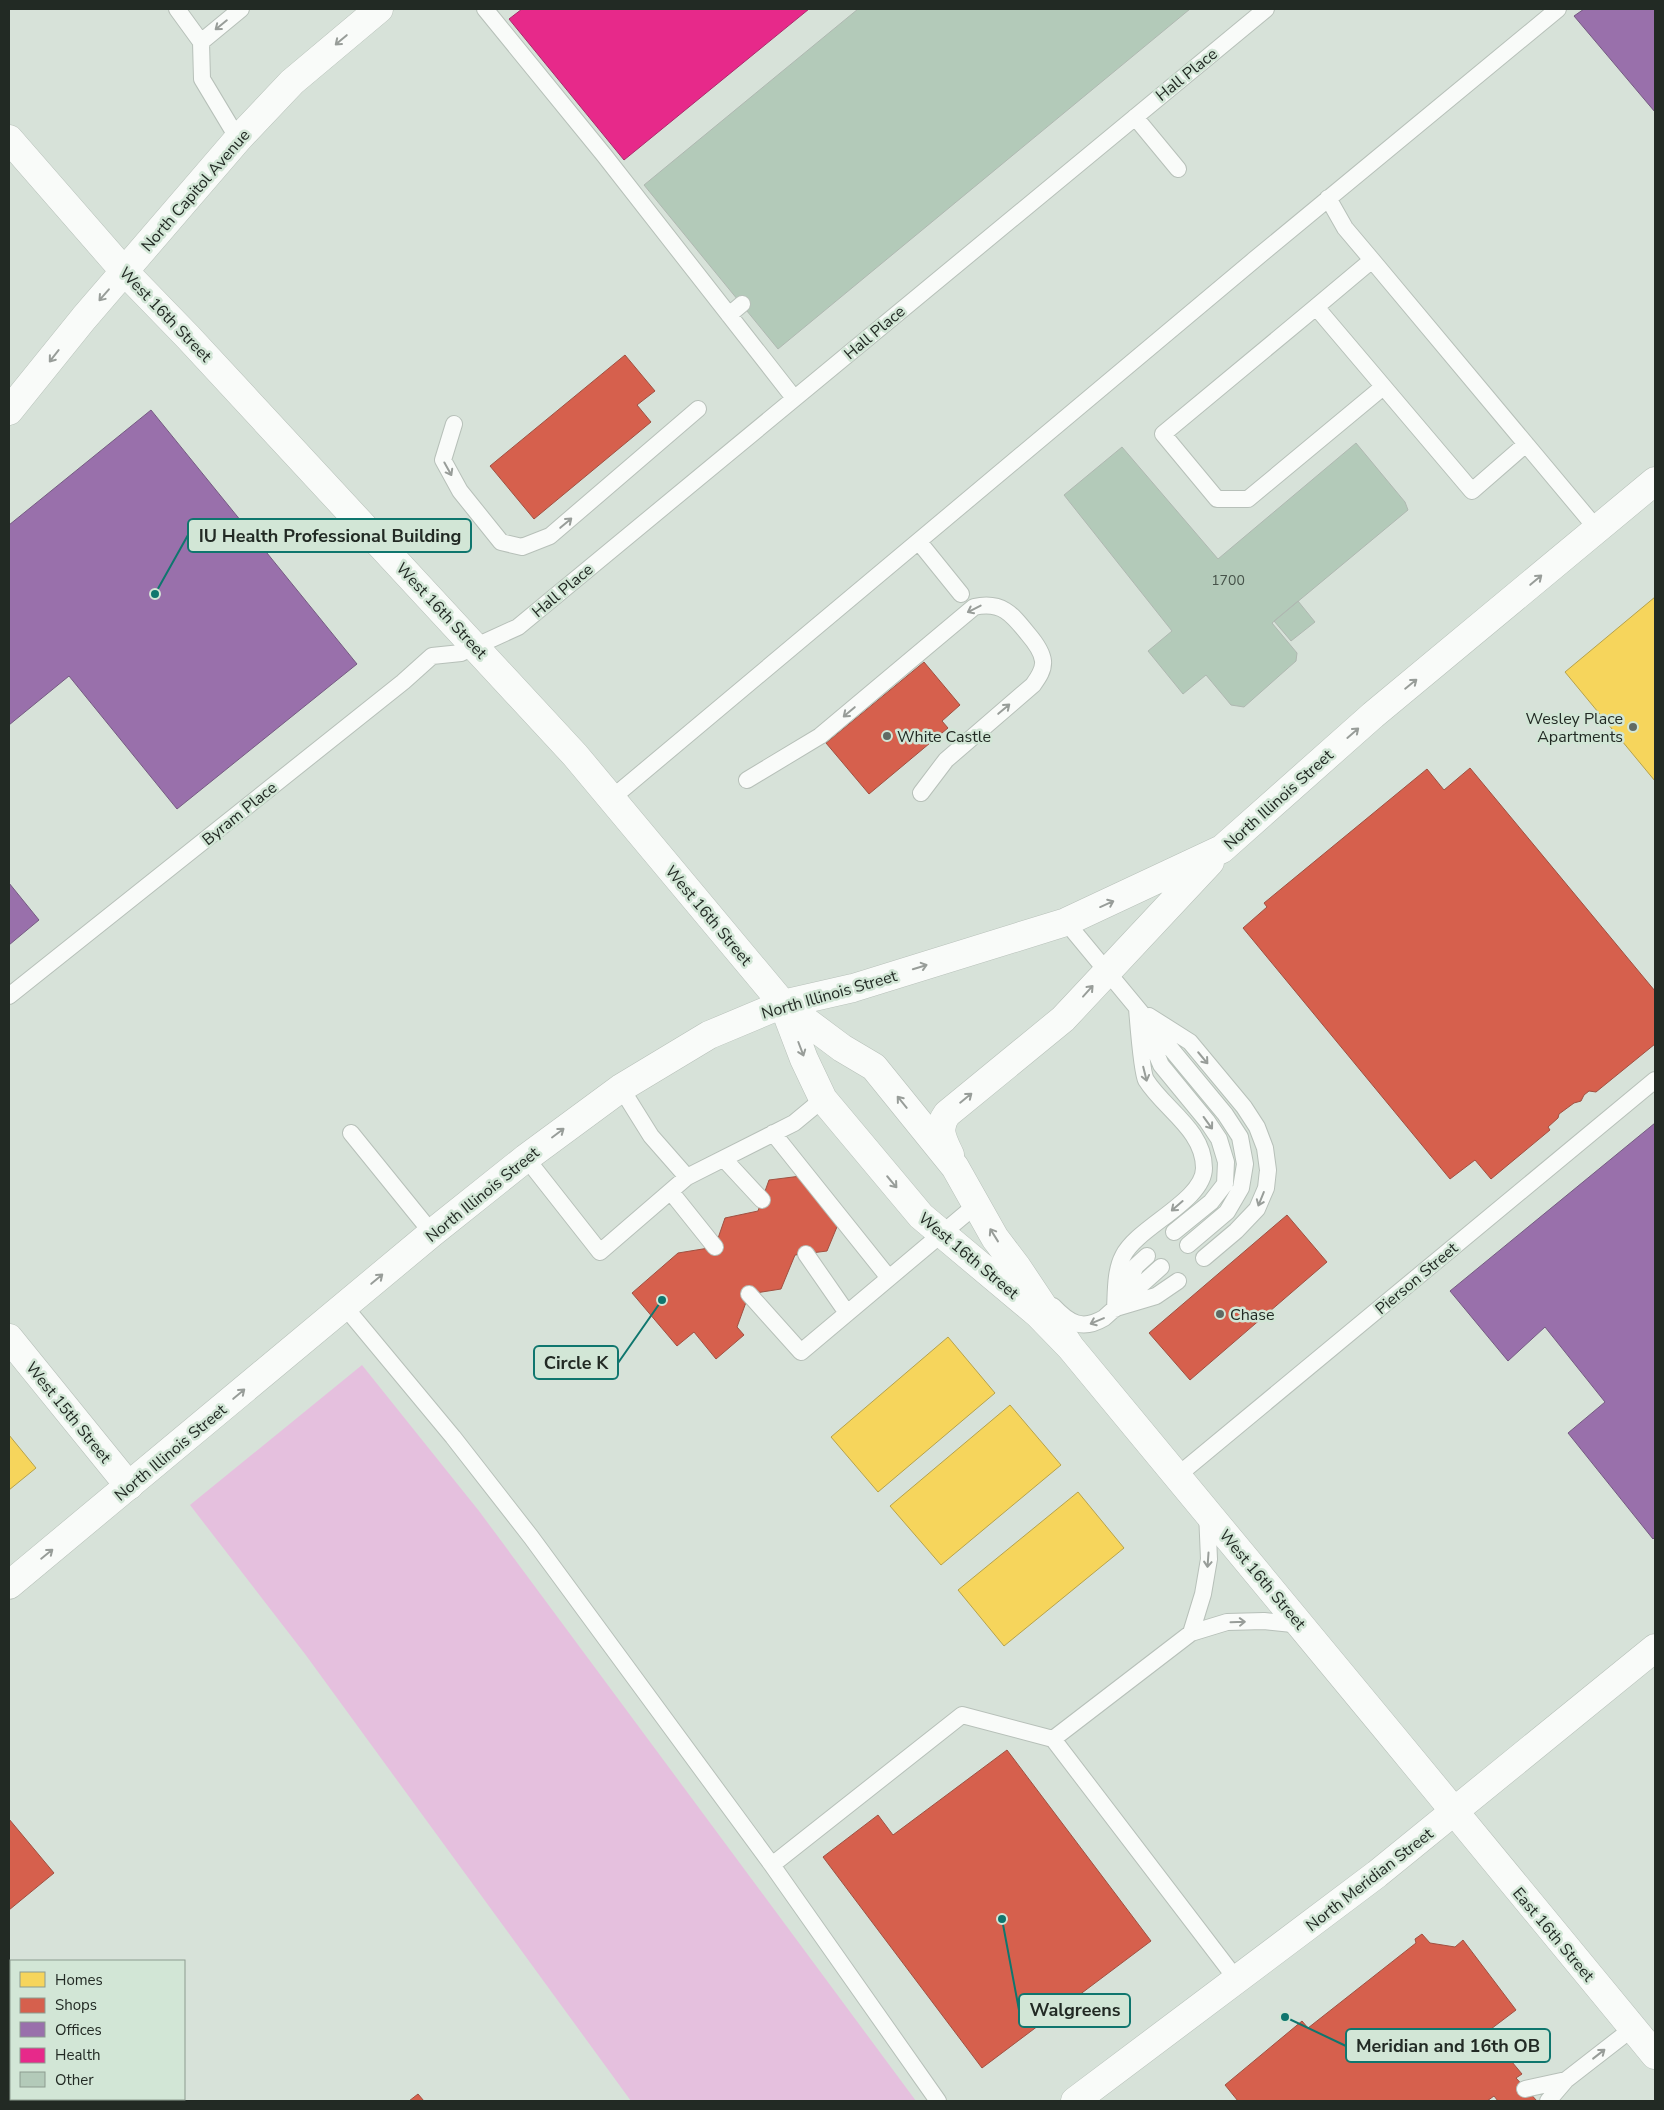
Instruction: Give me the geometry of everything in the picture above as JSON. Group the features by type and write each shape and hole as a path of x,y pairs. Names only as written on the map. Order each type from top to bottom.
{"main road":[{"name":"North Capitol Avenue","path":"9,411 124,271 238,139 292,82 379,9"},
{"name":"West 16th Street","path":"9,139 124,271 476,646 612,798 783,1004 842,1048 874,1068 955,1168 995,1238 1070,1348"},
{"name":"North Illinois Street","path":"9,1585 432,1233 526,1158 621,1088 709,1035 783,1004 853,988 1066,922 1222,849 1366,721 1655,481"},
{"path":"955,1168 940,1135 941,1123 946,1114 1063,1019 1222,849"},
{"name":"West 16th Street","path":"783,1004 804,1059 823,1099 921,1216 1038,1314 1070,1348 1302,1625 1454,1812"},
{"name":"West 15th Street","path":"9,1338 129,1486"},
{"name":"North Meridian Street","path":"1076,2101 1377,1874 1655,1648"},
{"name":"East 16th Street","path":"1454,1812 1655,2055"}],"lane":[{"path":"177,9 201,42 202,79 238,139"},
{"path":"201,42 241,9"},
{"path":"485,9 570,111 794,398"},
{"name":"Hall Place","path":"476,646 518,627 1266,9"},
{"path":"612,798 1328,198 1558,9"},
{"path":"1135,117 1178,169"},
{"path":"1328,198 1345,228 1597,529"},
{"path":"1372,260 1163,434 1217,499 1248,499 1383,387"},
{"path":"729,315 742,304"},
{"path":"1316,307 1472,491 1526,444"},
{"path":"454,424 443,460 460,491 501,542 522,548 550,536 698,410"},
{"path":"918,542 961,594"},
{"path":"748,780 820,736 974,607 986,604 1001,608 1014,616 1040,650 1044,661 1041,674 1033,685 946,760 921,793"},
{"name":"Byram Place","path":"9,996 395,688 432,656 461,653 476,646"},
{"path":"1066,922 1225,1114 1240,1137 1245,1164 1242,1188 1227,1212 1188,1244"},
{"path":"1137,1008 1161,1066 1211,1127 1219,1139 1226,1162 1225,1184 1210,1202 1174,1232"},
{"path":"1137,1008 1190,1042 1244,1107 1257,1127 1265,1148 1268,1170 1266,1188 1257,1209 1236,1231 1204,1258"},
{"path":"1115,1309 1117,1277 1123,1256 1133,1243 1197,1188 1204,1170 1202,1152 1193,1136 1145,1079 1137,1008"},
{"name":"Pierson Street","path":"1177,1476 1655,1080"},
{"path":"621,1088 651,1136 687,1177"},
{"path":"526,1158 600,1252 687,1177 794,1123 823,1099"},
{"path":"350,1133 432,1233"},
{"path":"773,1133 889,1278"},
{"path":"724,1159 762,1200"},
{"path":"671,1192 716,1247"},
{"path":"749,1294 801,1352 976,1205"},
{"path":"806,1254 847,1313"},
{"path":"1115,1309 1136,1266 1147,1256"},
{"path":"1017,1268 1066,1319 1086,1325 1097,1322 1115,1309 1161,1267"},
{"path":"1115,1309 1156,1296 1178,1281"},
{"path":"345,1307 448,1430 531,1537 772,1865 938,2101"},
{"path":"1191,1633 1203,1594 1209,1559 1206,1511"},
{"path":"1053,1739 1191,1633 1227,1622 1264,1621 1302,1625"},
{"path":"772,1865 962,1715 1053,1739 1236,1980"},
{"path":"1548,2101 1566,2080 1633,2028"},
{"path":"1526,2089 1566,2080"}],"shaded area":[{"path":"362,1365 479,1511 916,2101 631,2101 305,1654 190,1505"}],"building: Homes":[{"name":"Wesley Place Apartments","path":"1655,597 1655,781 1565,672"},
{"path":"948,1337 995,1393 878,1492 831,1437"},
{"path":"1010,1405 1061,1465 941,1565 890,1506"},
{"path":"9,1435 36,1468 9,1490"},
{"path":"1078,1492 1124,1548 1004,1646 958,1590"}],"building: Shops":[{"path":"625,355 655,391 637,405 651,422 534,519 490,466"},
{"name":"White Castle","path":"924,662 960,705 942,721 948,728 869,794 826,743"},
{"path":"1470,768 1655,991 1655,1044 1596,1092 1589,1091 1581,1101 1574,1103 1559,1114 1558,1118 1548,1127 1550,1130 1491,1179 1475,1160 1450,1179 1243,928 1267,907 1264,903 1427,769 1444,790"},
{"path":"801,1176 839,1222 827,1251 795,1255 781,1289 749,1294 737,1327 744,1335 716,1359 694,1332 677,1346 632,1293 678,1253 715,1247 725,1218 758,1211 769,1180"},
{"name":"Chase","path":"1287,1215 1327,1262 1190,1380 1149,1333"},
{"path":"1007,1750 1151,1941 982,2068 823,1857 878,1815 893,1835"},
{"path":"9,1819 54,1873 9,1910"},
{"path":"1422,1934 1430,1943 1455,1947 1463,1940 1516,2010 1487,2032 1522,2074 1516,2078 1537,2101 1498,2101 1494,2096 1487,2101 1238,2101 1225,2085 1302,2021 1308,2028 1416,1943 1415,1939"},
{"path":"418,2094 424,2101 409,2101"}],"building: Offices":[{"path":"1584,9 1655,9 1655,112 1574,16"},
{"path":"151,410 357,664 177,809 69,676 9,725 9,525"},
{"path":"9,883 39,920 9,945"},
{"path":"1655,1123 1655,1537 1653,1539 1568,1433 1605,1402 1545,1327 1508,1361 1450,1291"}],"building: Health":[{"path":"522,9 809,9 624,160 509,19"}],"building: Other":[{"path":"858,9 1190,9 778,349 644,185"},
{"path":"1356,443 1405,502 1408,510 1272,623 1297,653 1296,661 1244,707 1231,705 1206,675 1183,694 1148,651 1172,631 1064,495 1122,447 1218,559"},
{"path":"1298,601 1315,622 1291,641 1274,621"}],"place":[{"name":"IU Health Professional Building","path":"155,594"},
{"name":"Wesley Place Apartments","path":"1633,727"},
{"name":"White Castle","path":"887,736"},
{"name":"Circle K","path":"662,1300"},
{"name":"Chase","path":"1220,1314"},
{"name":"Walgreens","path":"1002,1919"},
{"name":"Meridian and 16th OB","path":"1285,2017"}]}
